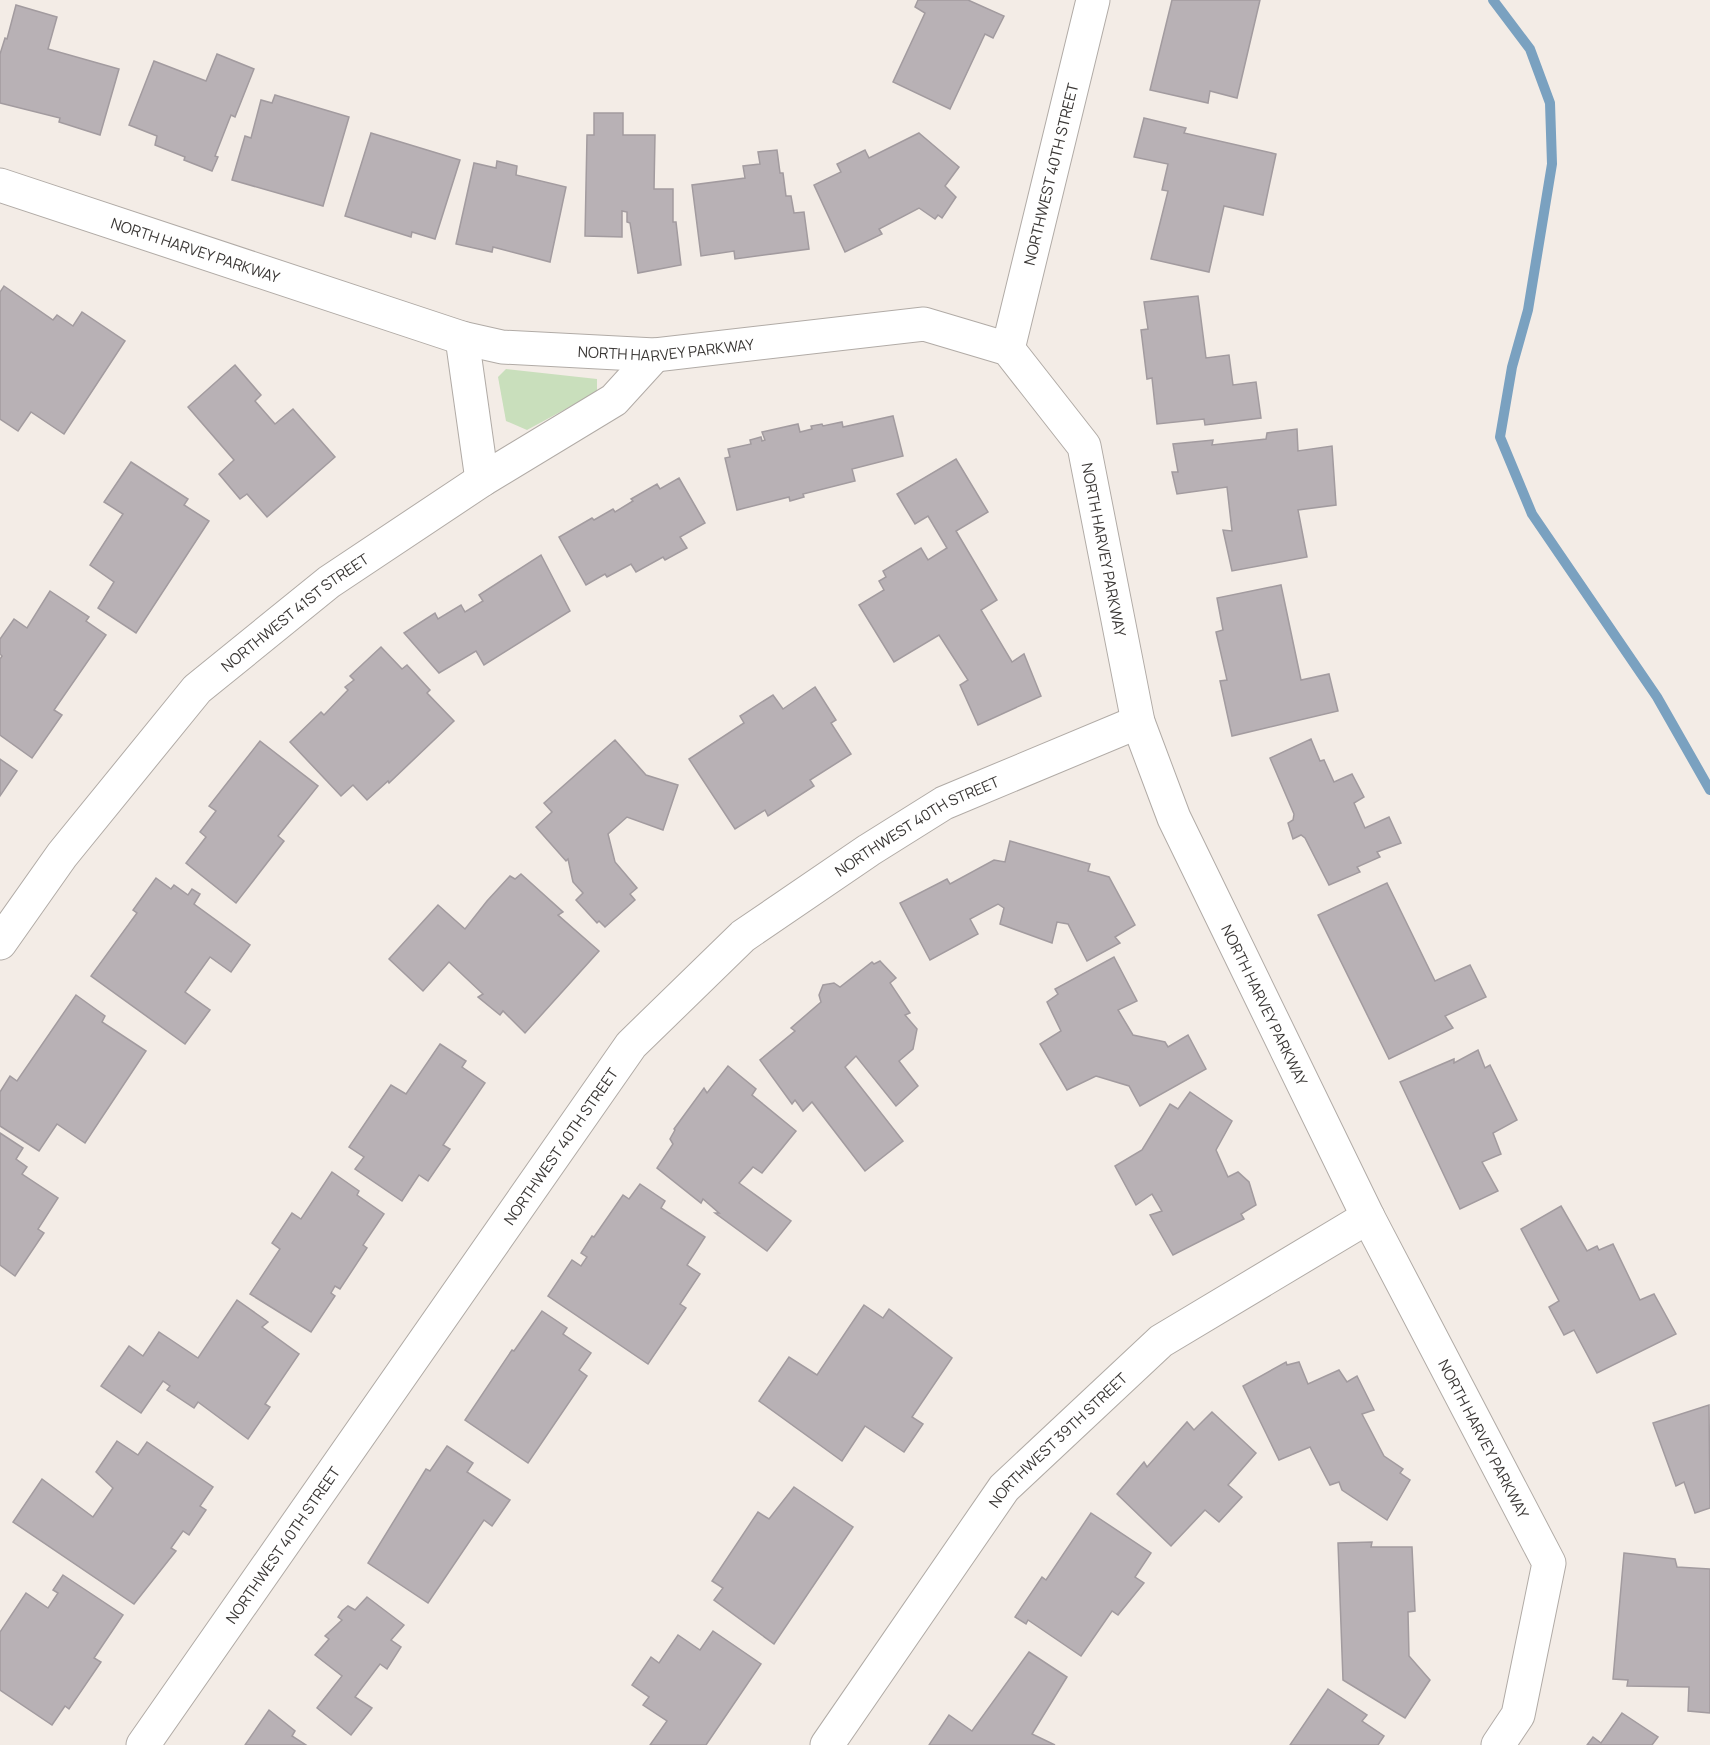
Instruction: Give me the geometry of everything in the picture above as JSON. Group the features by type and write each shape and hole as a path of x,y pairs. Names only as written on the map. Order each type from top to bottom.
{"street":[{"name":"NORTHWEST 40TH STREET","path":"1008,349 1093,0"},
{"name":"NORTH HARVEY PARKWAY","path":"0,185 462,338 502,347 655,355 924,324 1008,349 1084,446 1138,722 1174,818 1368,1217 1549,1563 1518,1715 1498,1745"},
{"path":"462,338 482,480"},
{"name":"NORTHWEST 41ST STREET","path":"0,943 62,855 197,690 329,582 482,480 614,400 655,355"},
{"name":"NORTHWEST 40TH STREET","path":"143,1745 631,1045 743,936 869,850 944,803 1138,722"},
{"name":"NORTHWEST 39TH STREET","path":"827,1745 1004,1488 1161,1341 1368,1217"}],"green space":[{"path":"506,369 597,379 597,392 527,430 506,421 498,377"}],"building":[{"path":"918,0 968,0 1004,16 993,38 985,34 950,109 893,82 925,13 915,7"},
{"path":"1172,0 1260,0 1237,98 1210,91 1208,103 1150,90"},
{"path":"16,5 57,17 48,49 119,69 100,135 59,122 60,118 0,103 0,54 5,38 7,39"},
{"path":"217,54 254,69 235,117 231,115 215,156 218,157 212,171 155,145 157,136 129,125 154,61 206,81"},
{"path":"275,95 349,117 323,206 232,180 245,136 251,138 261,100 272,103"},
{"path":"594,113 623,113 623,135 655,135 654,189 673,189 673,222 676,222 681,265 638,273 627,212 622,211 622,237 585,236 587,135 594,135"},
{"path":"1144,118 1186,128 1184,133 1276,154 1263,215 1224,206 1209,272 1151,259 1168,191 1162,190 1168,164 1134,157"},
{"path":"371,133 460,160 435,239 412,232 411,237 345,216"},
{"path":"919,133 959,167 945,186 956,197 942,218 938,215 935,219 919,208 879,229 882,234 845,252 814,185 841,172 837,164 865,150 869,158"},
{"path":"777,150 786,196 791,196 794,213 804,212 809,249 735,259 734,251 701,256 692,185 745,178 743,166 760,164 758,152"},
{"path":"497,161 517,166 516,175 566,187 550,262 493,247 492,252 456,244 474,163 496,168"},
{"path":"4,286 53,320 57,315 73,326 82,312 125,341 64,434 31,412 18,431 0,419 0,292"},
{"path":"1198,296 1206,358 1229,355 1233,385 1256,382 1261,418 1205,425 1204,419 1157,424 1152,378 1147,379 1141,330 1148,329 1144,302"},
{"path":"235,365 261,395 255,401 275,424 293,409 335,457 267,517 247,494 240,499 219,474 234,460 188,407"},
{"path":"893,416 903,456 852,469 855,481 803,494 804,497 790,501 789,497 737,510 725,458 730,457 728,449 751,444 750,440 761,437 762,441 765,440 762,432 798,424 800,432 812,429 811,426 822,424 823,426 842,422 843,427"},
{"path":"1297,429 1298,451 1332,446 1336,505 1298,510 1307,557 1232,571 1223,530 1232,531 1227,487 1177,494 1172,472 1178,472 1173,444 1213,440 1212,445 1266,439 1267,433"},
{"path":"956,459 988,512 956,531 997,600 981,610 1012,662 1024,654 1041,696 978,725 960,685 968,680 939,635 894,662 859,605 884,590 879,581 886,577 883,571 921,548 928,560 947,548 928,516 915,524 897,494"},
{"path":"131,462 188,499 184,505 209,521 136,633 98,608 114,582 90,565 123,514 104,502"},
{"path":"679,478 705,523 680,537 687,548 665,560 663,557 636,572 631,564 607,577 605,574 586,585 559,537 592,518 594,520 613,509 615,512 633,501 631,499 657,484 660,489"},
{"path":"541,555 570,611 484,665 476,651 439,673 404,633 435,613 438,619 461,605 465,612 483,601 479,595"},
{"path":"1281,585 1301,680 1329,674 1338,711 1232,736 1220,681 1227,680 1216,632 1223,630 1217,598"},
{"path":"50,591 89,617 86,621 106,635 54,710 62,715 32,758 0,735 0,659 2,656 0,639 14,619 27,628"},
{"path":"381,647 402,669 407,665 430,690 427,693 454,721 389,783 388,781 367,800 353,785 341,796 290,742 321,712 324,715 348,690 345,687 354,680 350,676"},
{"path":"815,687 836,720 831,723 851,754 810,780 814,786 768,816 765,810 735,829 689,759 744,723 740,716 773,695 783,709"},
{"path":"1311,739 1320,761 1324,760 1334,782 1352,774 1364,797 1354,803 1365,828 1389,817 1401,843 1377,852 1380,857 1357,867 1360,872 1329,885 1305,838 1301,835 1293,839 1288,823 1293,820 1294,814 1270,758"},
{"path":"615,740 646,775 678,785 663,830 627,817 608,834 615,862 637,888 630,894 635,900 605,927 599,921 597,923 576,900 583,893 573,882 568,859 566,861 536,827 552,812 544,803"},
{"path":"260,741 318,786 278,836 284,841 236,903 186,863 206,837 200,832 216,811 209,806"},
{"path":"0,759 17,771 0,796"},
{"path":"1010,841 1090,864 1088,871 1109,877 1135,925 1115,937 1120,943 1087,961 1068,924 1057,922 1052,943 1000,924 1004,908 998,904 970,919 978,934 930,960 900,903 947,879 950,884 994,860 1005,862"},
{"path":"521,874 563,912 558,915 599,951 525,1033 503,1011 500,1015 478,997 483,994 449,962 423,991 389,959 438,905 465,929 510,876 515,879"},
{"path":"156,878 171,889 174,885 188,895 192,889 200,894 194,904 250,945 231,972 210,957 185,992 210,1010 185,1044 91,976 137,913 133,910"},
{"path":"1387,883 1435,981 1470,965 1486,997 1445,1016 1453,1028 1389,1059 1318,915"},
{"path":"1114,957 1137,1001 1118,1010 1133,1035 1165,1042 1168,1047 1188,1035 1206,1069 1140,1106 1129,1086 1096,1076 1067,1090 1040,1044 1061,1031 1047,1002 1058,994 1055,989"},
{"path":"880,961 896,978 890,983 910,1013 905,1015 917,1029 913,1049 899,1061 918,1086 896,1106 856,1056 845,1067 903,1141 865,1171 812,1102 803,1111 795,1100 792,1104 760,1060 795,1031 791,1028 821,1002 819,995 823,985 834,983 840,987 872,962 874,964"},
{"path":"76,995 105,1016 102,1022 146,1051 85,1143 57,1124 39,1151 0,1126 0,1092 10,1076 17,1081"},
{"path":"440,1044 466,1061 462,1067 485,1083 443,1145 450,1149 428,1181 419,1175 402,1201 355,1169 364,1157 349,1147 391,1085 406,1094"},
{"path":"1478,1050 1485,1068 1490,1065 1517,1120 1493,1133 1501,1154 1482,1162 1498,1191 1460,1209 1400,1082 1454,1059 1454,1063"},
{"path":"728,1066 756,1089 752,1095 796,1131 762,1173 753,1167 739,1183 791,1221 767,1251 715,1213 719,1213 703,1199 701,1203 657,1168 673,1144 670,1139 674,1129 704,1088 707,1093"},
{"path":"1190,1092 1232,1121 1216,1150 1228,1177 1238,1172 1249,1182 1256,1205 1241,1214 1244,1219 1173,1255 1150,1215 1162,1211 1152,1194 1136,1205 1115,1166 1142,1150 1170,1104 1178,1109"},
{"path":"0,1133 23,1148 16,1159 27,1167 22,1174 58,1198 38,1229 44,1233 15,1276 0,1265"},
{"path":"332,1172 359,1191 357,1195 384,1214 363,1245 367,1248 340,1289 335,1286 331,1293 335,1296 311,1332 250,1294 280,1249 272,1243 292,1213 301,1219"},
{"path":"640,1184 665,1201 661,1208 705,1237 687,1265 700,1274 680,1304 686,1308 648,1364 548,1296 572,1260 581,1266 587,1257 581,1253 592,1236 594,1237 623,1195 629,1199"},
{"path":"1561,1206 1587,1251 1597,1246 1599,1250 1613,1244 1640,1300 1654,1294 1676,1334 1597,1373 1574,1330 1564,1335 1549,1307 1559,1301 1521,1229"},
{"path":"237,1300 268,1322 262,1327 299,1354 265,1404 270,1407 248,1439 198,1402 194,1408 167,1390 170,1386 163,1381 141,1413 101,1386 129,1346 143,1356 159,1332 198,1358"},
{"path":"864,1305 883,1318 889,1309 952,1358 912,1417 923,1424 904,1452 865,1426 842,1461 759,1401 789,1357 817,1375"},
{"path":"542,1311 567,1328 563,1334 591,1353 579,1370 587,1376 528,1463 465,1420 512,1350 514,1351"},
{"path":"1286,1362 1287,1365 1299,1362 1308,1384 1339,1370 1347,1382 1357,1376 1374,1410 1362,1414 1384,1456 1403,1469 1400,1473 1410,1480 1387,1520 1342,1490 1339,1482 1330,1485 1310,1447 1279,1460 1243,1386"},
{"path":"1709,1405 1710,1508 1695,1513 1684,1482 1676,1486 1653,1423"},
{"path":"1212,1412 1256,1453 1228,1485 1242,1497 1219,1522 1205,1510 1171,1546 1117,1494 1144,1462 1147,1467 1187,1422 1194,1430"},
{"path":"117,1441 138,1455 147,1442 213,1487 200,1506 206,1510 189,1535 183,1531 171,1548 176,1551 134,1604 13,1522 42,1479 93,1517 113,1488 96,1472"},
{"path":"447,1446 473,1463 467,1472 510,1500 492,1526 484,1520 428,1603 368,1563 426,1469 430,1471"},
{"path":"794,1487 853,1527 774,1644 714,1600 723,1588 712,1581 758,1512 769,1519"},
{"path":"1091,1513 1151,1553 1135,1577 1144,1583 1118,1615 1112,1611 1081,1656 1028,1620 1026,1624 1015,1617 1042,1577 1046,1580"},
{"path":"1372,1542 1371,1547 1412,1547 1415,1611 1408,1612 1409,1656 1430,1680 1405,1718 1343,1680 1338,1543"},
{"path":"1624,1553 1675,1559 1677,1567 1710,1569 1710,1713 1688,1711 1689,1687 1627,1686 1628,1680 1613,1679"},
{"path":"63,1575 123,1615 94,1658 101,1662 69,1709 65,1706 52,1725 0,1690 0,1632 26,1593 48,1608 58,1593 53,1590"},
{"path":"367,1597 404,1625 391,1640 401,1647 387,1669 380,1664 355,1697 372,1708 351,1735 317,1708 342,1676 315,1655 329,1639 325,1636 342,1620 338,1617 342,1611 348,1606 355,1610"},
{"path":"713,1631 761,1664 706,1745 650,1745 667,1721 643,1705 649,1697 632,1685 651,1657 659,1663 678,1635 700,1650"},
{"path":"1029,1652 1067,1677 1032,1734 1055,1745 929,1745 949,1715 972,1731"},
{"path":"1328,1689 1367,1715 1362,1721 1384,1736 1378,1745 1290,1745"},
{"path":"269,1710 295,1731 292,1736 306,1745 245,1745"},
{"path":"1622,1713 1658,1737 1652,1745 1587,1745 1593,1737 1601,1743"}],"waterway":[{"path":"1493,0 1530,49 1550,103 1552,164 1528,310 1512,367 1500,437 1532,514 1657,697 1710,790"}]}
